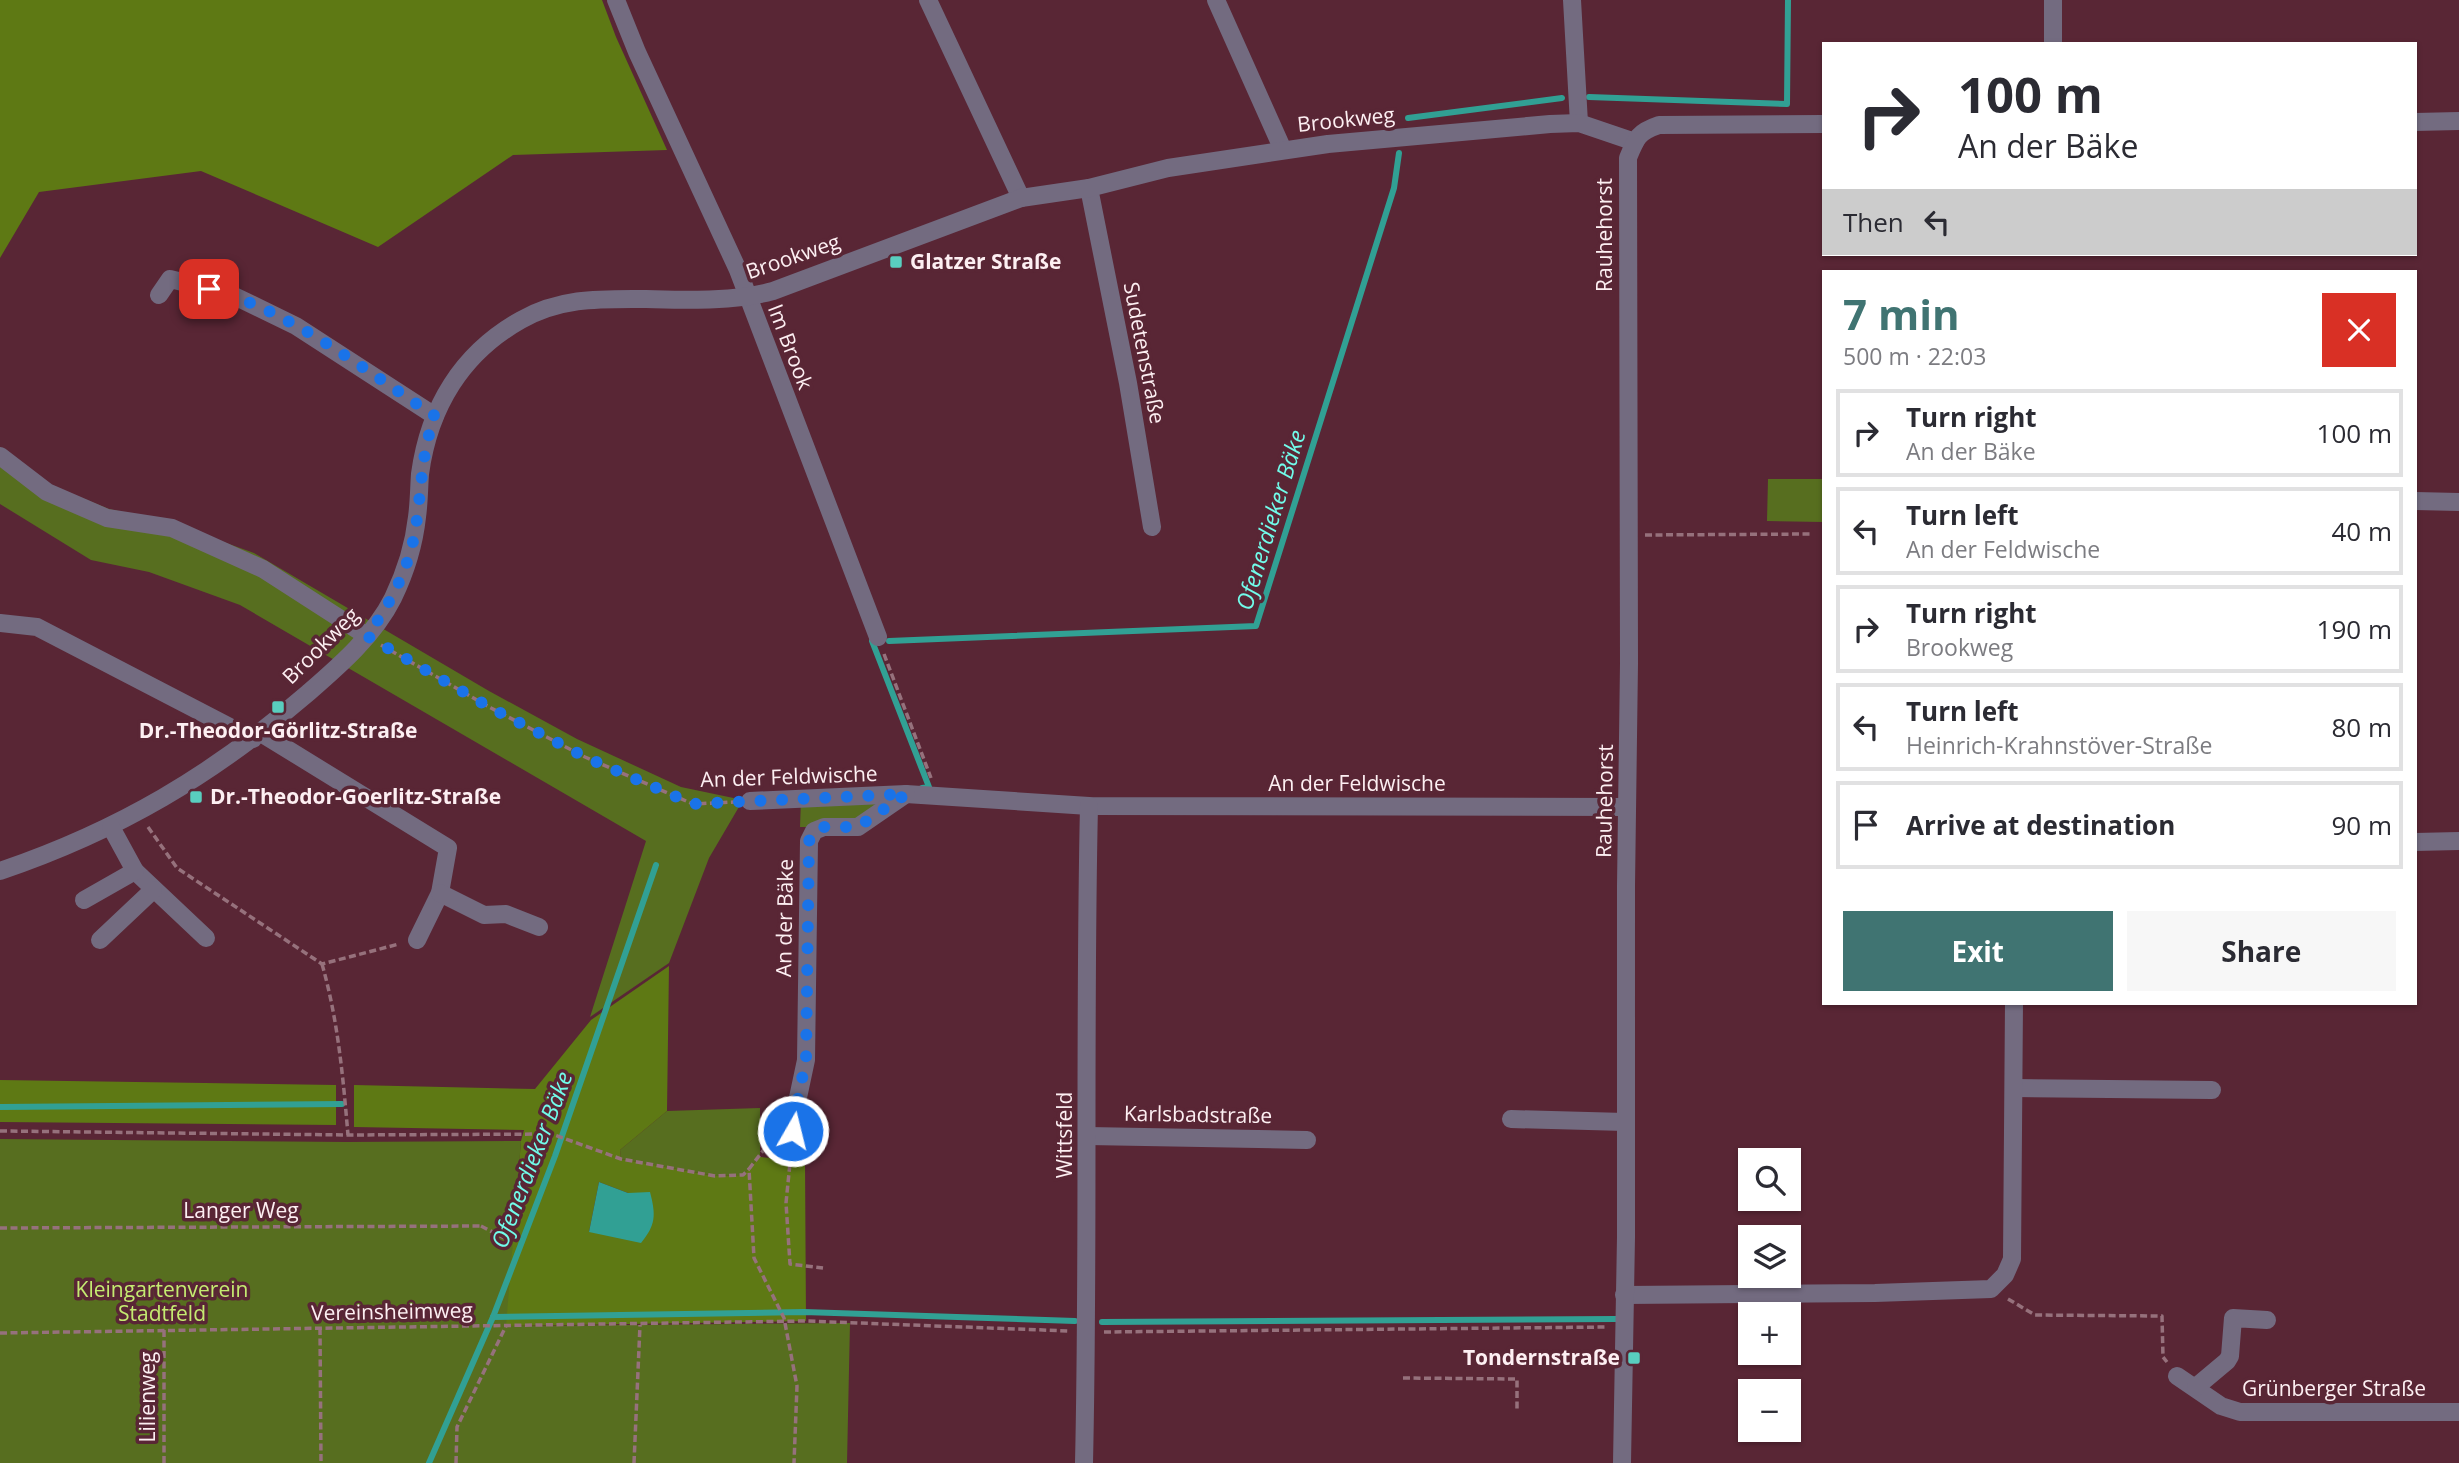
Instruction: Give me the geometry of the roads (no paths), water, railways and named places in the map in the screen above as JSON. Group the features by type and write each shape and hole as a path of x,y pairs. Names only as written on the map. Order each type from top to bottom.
{"street":[{"name":"Im Brook","path":"616,0 637,52 738,270 878,637"},
{"path":"928,0 1021,198"},
{"path":"1216,0 1283,150"},
{"path":"1572,0 1579,123"},
{"path":"2053,0 2053,42"},
{"path":"2417,122 2459,121"},
{"name":"Brookweg","path":"0,871 51,854 138,813 257,736 318,685 367,636 393,598 406,567 417,517 424,453 435,416 453,380 484,346 519,321 556,304 571,300 607,298 748,298 1021,198 1089,188 1168,169 1283,150 1579,123 1635,142"},
{"path":"1635,142 1643,130 1659,125 1822,124"},
{"name":"Rauhehorst","path":"1622,1463 1629,535 1627,182 1628,158 1635,142"},
{"name":"Sudetenstraße","path":"1089,188 1128,383 1152,527"},
{"path":"159,295 170,279 228,293 296,326 435,416"},
{"path":"0,456 47,492 107,518 172,528 263,569 367,636"},
{"path":"2417,501 2459,502"},
{"path":"0,623 37,627 257,736 448,848 440,893 416,940"},
{"name":"An der Feldwische","path":"750,801 906,794 1089,806 1627,807"},
{"name":"An der Bäke","path":"796,1107 806,1060 809,841 814,831 824,827 858,827 906,794"},
{"name":"Wittsfeld","path":"1084,1463 1089,806"},
{"path":"111,827 135,872 206,938"},
{"path":"2418,839 2459,841"},
{"path":"84,900 135,872"},
{"path":"100,940 153,890"},
{"path":"440,893 484,915 506,914 539,927"},
{"path":"1624,1295 1875,1293 1991,1289 2005,1275 2012,1259 2014,1005"},
{"path":"2014,1088 2212,1090"},
{"path":"1511,1119 1625,1122"},
{"name":"Karlsbadstraße","path":"1088,1136 1307,1140"},
{"path":"2196,1387 2227,1362 2230,1356 2233,1318 2267,1320"},
{"name":"Grünberger Straße","path":"2177,1376 2221,1406 2240,1412 2459,1412"}],"waterway":[{"path":"1589,97 1787,104 1788,0"},
{"name":"Ofenerdieker Bäke","path":"1408,118 1562,98"},
{"name":"Ofenerdieker Bäke","path":"889,641 1256,626 1394,188 1399,153"},
{"name":"Ofenerdieker Bäke","path":"875,641 872,641 929,787 922,788"},
{"name":"Ofenerdieker Bäke","path":"429,1463 493,1317 555,1156 656,865"},
{"path":"0,1107 342,1104"},
{"path":"493,1317 804,1312 1075,1321"},
{"path":"1102,1322 1616,1319"}],"place":[{"name":"Glatzer Straße","path":"896,262"},
{"name":"Dr.-Theodor-Görlitz-Straße","path":"278,707"},
{"name":"Dr.-Theodor-Goerlitz-Straße","path":"196,797"},
{"name":"Tondernstraße","path":"1634,1358"}],"park label":[{"name":"Kleingartenverein Stadtfeld","path":"162,1302"}]}
